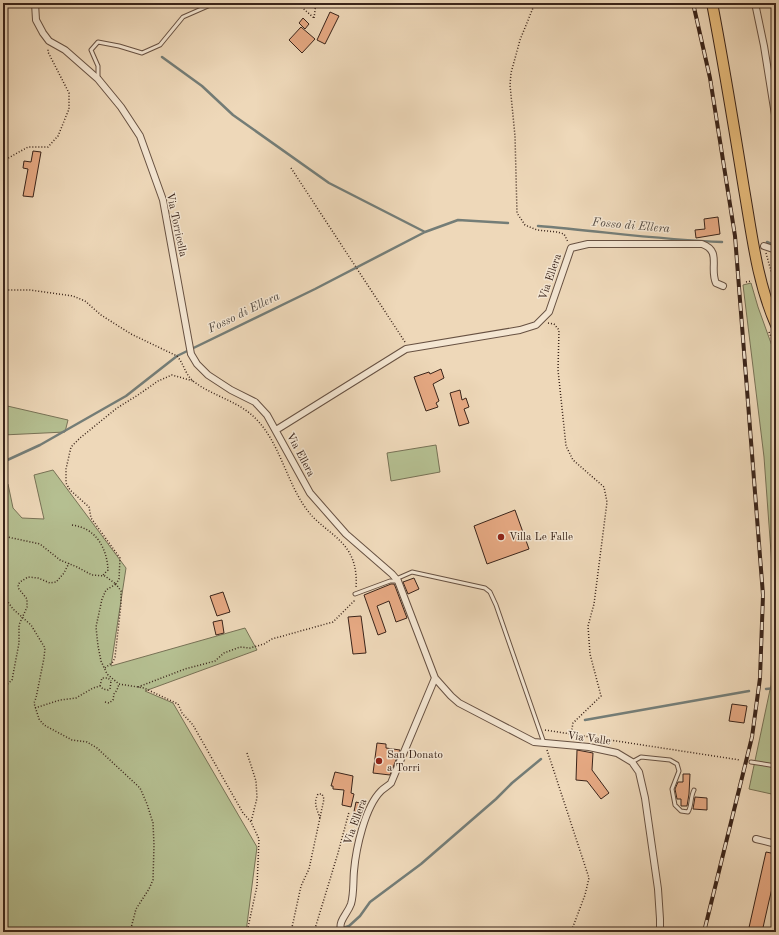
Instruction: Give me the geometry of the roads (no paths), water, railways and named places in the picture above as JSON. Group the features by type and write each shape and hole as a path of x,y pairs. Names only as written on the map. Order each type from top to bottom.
{"main road":[{"path":"712,3 756,260 772,326"}],"street":[{"name":"Via Torricella","path":"35,3 36,20 49,41 65,50 98,79 121,107 140,136 163,200 190,350 197,364 208,375 231,390 255,402 267,415 276,430"},
{"path":"755,3 768,69 776,121"},
{"path":"768,69 776,87"},
{"name":"Via Ellera","path":"341,929 351,904 355,859 361,833 371,806 380,791 391,783 435,678 397,580 346,534 310,493 276,430 406,349 520,330 536,325 549,312 571,248 588,244 702,244 709,247 714,254 714,279 716,283 723,286"},
{"path":"764,246 776,250"},
{"name":"Via Valle","path":"435,678 450,696 459,703 534,742 589,747 617,753 632,762"},
{"path":"632,762 638,772 645,798 658,889 660,932"},
{"path":"756,839 776,844"}],"lane":[{"path":"98,79 98,66 91,50 98,42 119,46 142,53 160,45 183,17 215,3"},
{"path":"355,594 390,581 397,580 412,572 485,588 490,592 496,606 544,743"},
{"path":"632,762 641,757 670,760 677,764 679,771 672,789 675,805 681,811 688,812 690,809 691,796 694,790"},
{"path":"751,762 776,766"}],"waterway":[{"path":"162,57 202,86 233,115 329,183 425,232"},
{"name":"Fosso di Ellera","path":"3,462 40,445 126,396 177,356 315,289 425,232 458,220 508,223"},
{"name":"Fosso di Ellera","path":"538,226 722,242"},
{"name":"Fosso di Ellera","path":"767,242 776,246"},
{"path":"766,689 776,688"},
{"path":"585,720 749,691"},
{"path":"331,932 349,926 360,916 370,902 421,864 541,759"}],"railway":[{"path":"693,3 710,78 735,236 763,595 760,678 752,737 704,932"}],"place":[{"name":"Villa Le Falle","path":"501,537"},
{"name":"San Donato a Torri","path":"379,761"}]}
